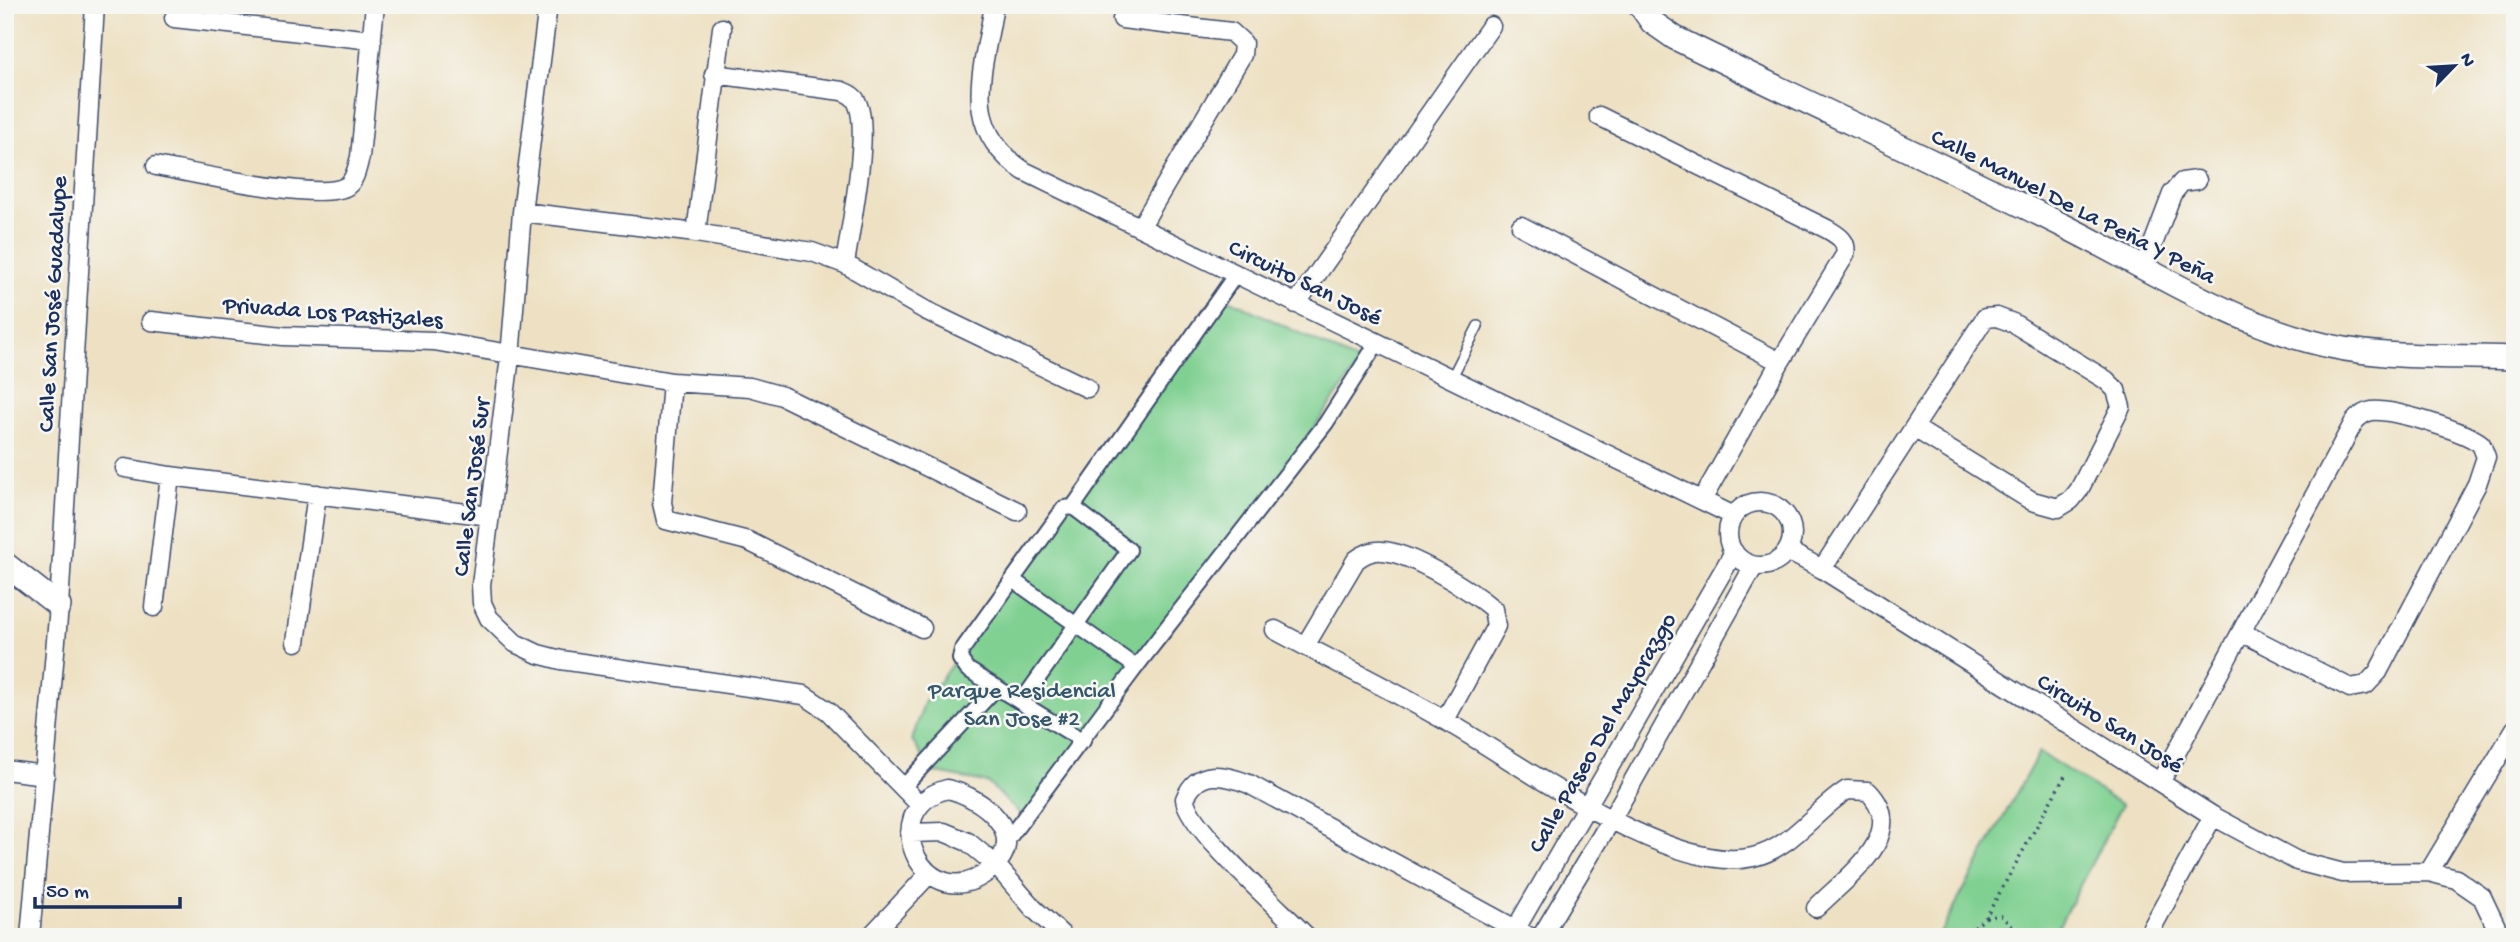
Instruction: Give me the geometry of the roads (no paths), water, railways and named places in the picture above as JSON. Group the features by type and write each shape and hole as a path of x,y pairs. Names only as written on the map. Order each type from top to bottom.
{"street":[{"name":"Calle San José Guadalupe","path":"30,937 59,606 95,5"},
{"path":"156,166 298,190 326,191 347,186 355,177 360,157 375,5"},
{"name":"Calle San José Sur","path":"548,5 522,212 510,357 489,516 482,603 489,618 515,643 561,660 804,695 828,711 920,805"},
{"name":"Circuito San José","path":"994,5 981,93 983,120 993,144 1004,157 1024,171 1732,515"},
{"name":"Calle Manuel De La Peña Y Peña","path":"1640,5 1652,22 1675,38 2242,317 2312,342 2365,352 2515,358"},
{"path":"174,18 372,40"},
{"path":"1122,19 1231,32 1244,43 1242,55 1140,226"},
{"path":"1296,304 1491,26"},
{"path":"696,233 722,28"},
{"path":"715,74 824,88 852,95 862,119 845,264"},
{"path":"1599,116 1812,221 1844,240 1845,256 1780,362 1702,500"},
{"path":"2144,268 2172,194 2182,181 2197,180"},
{"path":"522,212 696,233 812,253 845,264 925,310 1087,388"},
{"path":"1521,226 1780,362"},
{"path":"1073,507 1236,274"},
{"path":"1822,569 1916,429 1979,325 1991,317 2013,323 2099,376 2116,390 2120,398 2121,407 2079,489 2071,500 2058,508 2050,508 2032,500 1916,429"},
{"name":"Privada Los Pastizales","path":"151,321 283,336 433,341 486,348 510,357 672,383 750,387 782,397 1017,511"},
{"path":"1006,842 993,812 970,796 947,789 936,792 920,805 910,834 913,851 928,875 965,883 982,877 996,865 1006,842 1136,667 1326,423 1377,343"},
{"path":"672,383 662,503 666,520 748,541 922,628"},
{"path":"2161,781 2243,633 2345,436 2360,416 2381,411 2458,431 2481,444 2486,457 2477,484 2378,672 2366,685 2350,688 2243,633"},
{"path":"125,468 489,516"},
{"path":"154,607 170,476"},
{"path":"296,642 317,494"},
{"path":"1755,502 1779,507 1792,527 1788,551 1773,564 1754,566 1734,552 1728,533 1732,515 1755,502"},
{"path":"1021,701 1129,550 1073,507 1064,508 962,650 960,659 967,669 1083,741"},
{"name":"Circuito San José","path":"1788,551 1822,569 2213,816 2297,861 2343,873 2429,873 2456,879 2476,892 2491,911 2501,937"},
{"path":"1305,646 1356,560 1370,552 1392,552 1464,587 1493,610 1497,616 1496,626 1445,720"},
{"name":"Calle Paseo Del Mayorazgo","path":"1524,935 1599,813 1734,552"},
{"path":"5,564 59,606"},
{"name":"Calle Paseo Del Mayorazgo","path":"1524,935 1754,566"},
{"path":"1013,580 1136,667"},
{"path":"1275,630 1445,720 1599,813 1683,851 1729,861 1756,857 1778,846 1816,818 1847,790 1868,791 1882,810 1882,834 1874,850 1816,908"},
{"path":"904,786 997,687"},
{"path":"2429,873 2513,735"},
{"path":"5,770 45,775"},
{"path":"1307,937 1209,839 1194,818 1185,799 1194,782 1201,777 1230,776 1249,784 1524,935"},
{"path":"2147,937 2213,816"},
{"path":"910,834 929,831 951,834 968,842 996,865 1033,908 1063,937"},
{"path":"870,937 928,875"}],"lane":[{"path":"1451,379 1478,326"}],"park label":[{"name":"Parque Residencial San Jose #2","path":"1022,703"}]}
